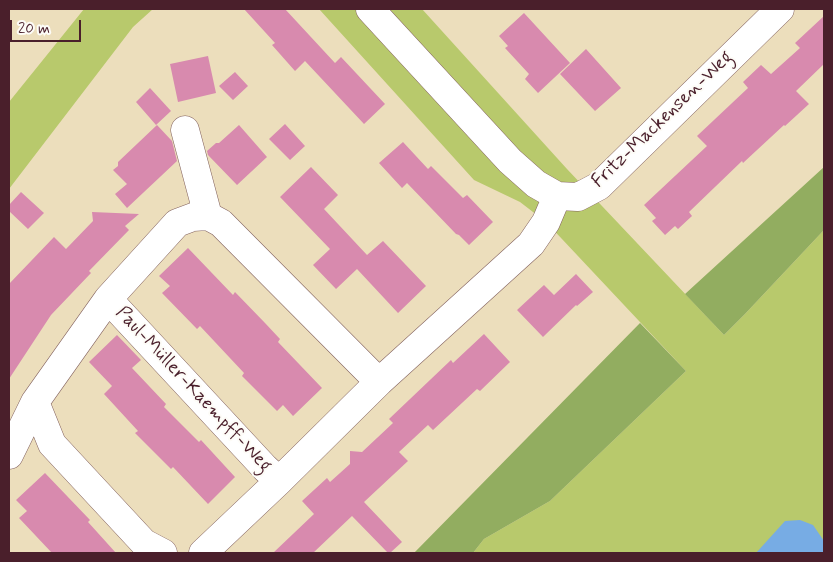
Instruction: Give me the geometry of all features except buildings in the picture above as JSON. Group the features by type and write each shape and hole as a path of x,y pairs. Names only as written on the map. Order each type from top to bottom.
{"street":[{"path":"370,9 510,161 536,184 557,196"},
{"name":"Fritz-Mackensen-Weg","path":"557,196 578,198 598,186 764,14"},
{"path":"185,130 208,216 221,223 379,382"},
{"name":"Paul-Müller-Kaempff-Weg","path":"203,553 379,382 531,244 546,222 557,196"},
{"name":"Paul-Müller-Kaempff-Weg","path":"9,455 35,402 108,299 177,223 193,217 208,216"},
{"name":"Paul-Müller-Kaempff-Weg","path":"108,299 279,481"},
{"path":"35,402 52,444 144,543 163,553"}],"green space":[{"path":"84,9 153,9 133,27 9,189 9,102"},
{"path":"319,9 422,9 567,169 724,335 824,230 824,553 473,553 484,539 550,501 686,371 546,222 520,202 474,180"},
{"path":"824,167 824,230 724,335 685,294"},
{"path":"640,323 686,371 550,501 484,539 473,553 414,553"}],"water":[{"path":"800,520 813,525 824,541 824,553 756,553 785,521"}]}
